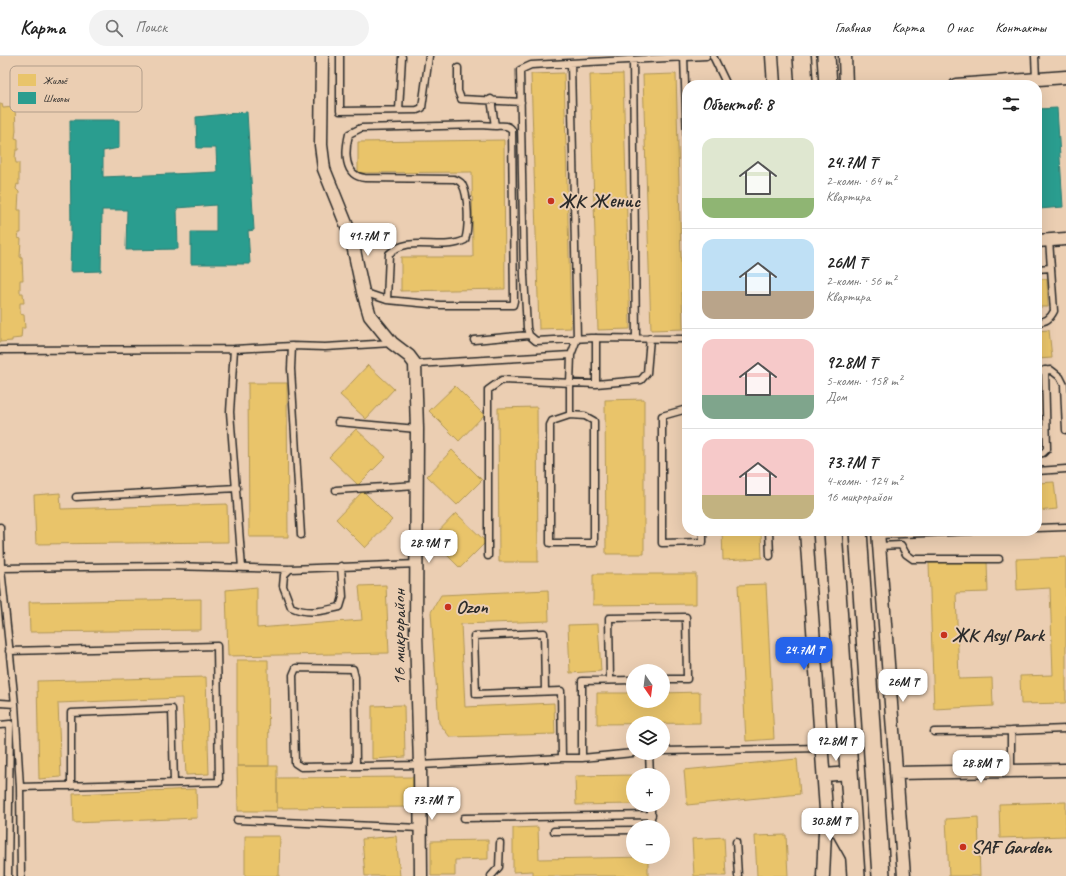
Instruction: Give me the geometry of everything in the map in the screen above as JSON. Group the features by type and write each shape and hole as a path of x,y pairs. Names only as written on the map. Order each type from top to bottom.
{"main road":[{"path":"802,56 804,80"},
{"path":"826,56 828,80"},
{"path":"834,536 856,869"},
{"path":"858,536 881,876"}],"street":[{"path":"322,56 321,145 324,169 351,236 363,292 370,316 392,343 409,356 415,364"},
{"path":"772,56 774,80"},
{"path":"846,56 846,80"},
{"path":"1023,80 1066,77"},
{"path":"1043,240 1066,239"},
{"name":"16 микрорайон","path":"415,364 417,429 417,641 421,876"},
{"path":"806,536 826,810 823,876"},
{"path":"879,537 904,876"},
{"path":"896,773 1066,770"},
{"path":"824,775 850,773"},
{"path":"826,810 856,869"}],"lane":[{"path":"340,56 340,110 417,110 422,108 429,56"},
{"path":"682,339 596,338 536,341 529,335 527,328 524,276 522,102 520,70 531,65 622,58 633,60 706,56"},
{"path":"713,56 725,80"},
{"path":"1035,56 1036,79"},
{"path":"399,110 402,57"},
{"path":"684,57 685,80"},
{"path":"633,60 636,338"},
{"path":"570,415 572,355 577,339 571,63"},
{"path":"458,68 458,91 462,99 491,99 522,102"},
{"path":"491,99 495,126"},
{"path":"363,292 387,300 440,305 513,305 512,130 510,127 507,125 480,125 361,128 349,134 347,143 348,167 353,174 365,178 454,179 461,183 466,194 467,234 465,240 457,244 411,244 395,248 389,254 387,300"},
{"path":"1042,322 1050,318 1054,311 1051,268 1043,240"},
{"path":"1042,269 1051,268"},
{"path":"474,340 529,335"},
{"path":"596,338 596,384"},
{"path":"488,556 488,390 502,380 596,384 641,380 647,373 650,338"},
{"path":"0,350 234,349 292,346 332,347 392,343"},
{"path":"292,346 291,369 301,535"},
{"path":"234,349 230,412 242,568"},
{"path":"415,364 572,355"},
{"path":"1042,370 1051,370 1060,377 1064,384 1066,430"},
{"path":"1042,453 1047,449 1045,370"},
{"path":"682,410 662,416 662,543 703,542 703,536"},
{"path":"570,415 585,416 594,421 594,543 550,543 550,425 552,421 570,415"},
{"path":"338,422 417,429"},
{"path":"1042,471 1066,469"},
{"path":"336,490 417,485"},
{"path":"76,497 237,488"},
{"path":"0,527 1,568 15,704 20,787 21,876"},
{"path":"1042,528 1066,527"},
{"path":"769,536 770,556"},
{"path":"879,537 894,536"},
{"path":"879,537 901,545 906,554 913,559 999,558"},
{"path":"1,568 162,566 290,569 417,564"},
{"path":"290,569 284,575 283,586 291,607 301,611 312,612 340,607 343,597 341,566"},
{"path":"610,680 609,618 686,617 687,679 670,679"},
{"path":"545,691 544,633 474,636 476,694 561,691 562,758"},
{"path":"9,651 217,646 219,782 20,787"},
{"path":"356,766 355,677 353,669 296,668 292,675 295,763 301,767 420,765 582,758 626,754"},
{"path":"582,758 582,681 626,680"},
{"path":"0,703 15,704"},
{"path":"71,786 71,712 164,709 172,709 174,783"},
{"path":"0,725 10,724 8,876"},
{"path":"934,732 1066,729"},
{"path":"1011,731 1011,771"},
{"path":"670,751 822,748"},
{"path":"652,812 652,820"},
{"path":"464,818 652,815"},
{"path":"237,820 420,828"},
{"path":"554,831 626,830"},
{"path":"736,842 738,876"},
{"path":"491,876 499,867 500,843"}],"building: Жильё":[{"name":"ЖК Женис","path":"564,73 571,328 539,329 531,74"},
{"name":"ЖК Женис","path":"623,74 630,329 598,330 590,75"},
{"name":"ЖК Женис","path":"676,74 682,329 651,330 643,75"},
{"path":"0,104 2,104 3,108 10,107 10,112 15,112 15,138 18,139 18,150 16,150 15,158 16,163 19,163 19,185 17,184 16,189 19,192 18,210 21,210 21,233 19,233 18,238 21,239 20,257 22,258 23,280 20,280 20,293 23,293 24,303 20,303 20,314 24,315 25,328 22,328 21,338 12,339 12,341 0,342"},
{"path":"504,140 505,289 401,291 401,257 473,257 472,172 358,173 358,142"},
{"path":"1042,279 1047,279 1048,307 1042,307"},
{"path":"1049,330 1052,358 1042,359 1042,331"},
{"path":"368,365 394,389 366,419 340,395"},
{"path":"248,383 287,383 288,537 249,537"},
{"path":"455,386 484,415 459,441 429,411"},
{"path":"644,399 644,554 606,554 605,400"},
{"path":"537,407 538,562 499,562 498,408"},
{"path":"356,429 386,457 358,485 329,457"},
{"path":"452,450 482,480 457,505 427,476"},
{"path":"1054,482 1057,509 1042,510 1042,483"},
{"path":"363,491 392,520 365,548 336,519"},
{"path":"60,493 61,509 227,504 228,542 36,544 34,495"},
{"path":"456,513 486,542 460,568 431,539"},
{"path":"722,536 761,536 762,558 723,560"},
{"path":"1066,557 1066,703 1021,704 1020,676 1053,675 1050,588 1017,590 1016,559"},
{"name":"ЖК Asyl Park","path":"987,561 988,592 956,593 959,679 992,678 993,706 934,709 929,563"},
{"path":"593,574 696,574 696,604 593,605"},
{"path":"766,584 774,739 746,741 738,585"},
{"path":"386,585 389,653 228,656 226,590 257,587 257,628 362,620 359,586"},
{"path":"548,590 549,621 461,624 465,707 554,703 555,734 450,737 439,723 431,612 441,595"},
{"path":"201,599 201,630 30,632 29,602"},
{"path":"598,624 601,671 570,673 568,625"},
{"path":"237,660 268,660 269,766 237,766"},
{"path":"206,677 209,774 186,775 182,698 58,703 61,777 39,779 37,681"},
{"path":"700,692 700,723 670,723 670,716 626,716 626,724 597,724 597,693 626,693 626,708 670,708 670,693"},
{"path":"404,705 405,757 372,759 372,706"},
{"path":"797,759 800,794 687,805 684,770"},
{"path":"237,766 277,766 277,811 238,811"},
{"path":"626,775 626,804 576,805 575,776"},
{"path":"413,777 413,807 277,808 277,778"},
{"path":"196,789 197,818 74,823 73,794"},
{"path":"1066,802 1066,836 1000,838 999,804"},
{"name":"SAF Garden","path":"978,817 980,876 949,876 946,819"},
{"path":"538,827 539,859 626,857 626,864 648,864 648,876 533,876 533,871 513,872 513,828"},
{"path":"786,835 788,876 757,876 755,836"},
{"path":"245,836 280,836 279,876 245,876"},
{"path":"396,836 400,876 365,876 362,839"},
{"path":"724,837 726,876 694,876 692,839"},
{"path":"488,840 488,859 455,860 455,876 431,876 431,841"}],"building: Школы":[{"path":"1057,108 1063,207 1042,209 1042,109"},
{"path":"247,112 254,230 248,231 250,264 191,264 191,232 216,232 216,205 177,208 178,249 126,250 127,210 102,210 101,271 70,272 70,120 119,120 119,148 103,151 103,177 217,172 216,148 197,148 196,117"}],"place":[{"name":"ЖК Женис","path":"551,201"},
{"name":"Ozon","path":"448,607"},
{"name":"ЖК Asyl Park","path":"944,635"},
{"name":"SAF Garden","path":"963,847"}]}
